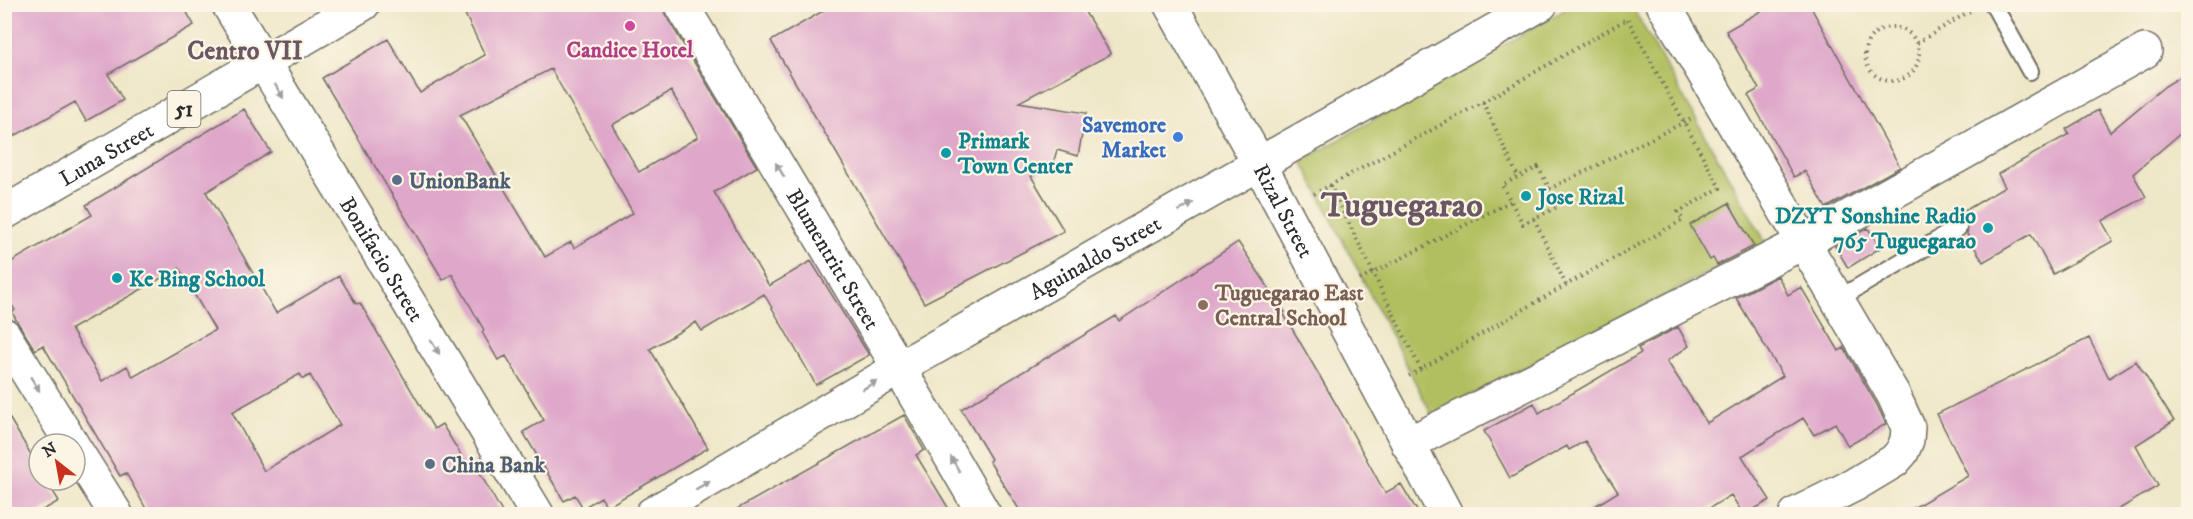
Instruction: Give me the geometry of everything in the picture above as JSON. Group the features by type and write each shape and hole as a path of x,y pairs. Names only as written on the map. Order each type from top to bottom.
{"street":[{"name":"Bonifacio Street","path":"228,4 262,64 537,514"},
{"name":"Luna Street","path":"4,213 363,4"},
{"name":"Blumentritt Street","path":"681,4 984,514"},
{"name":"Aguinaldo Street","path":"652,514 899,368 1540,4"},
{"name":"Rizal Street","path":"1176,7 1446,514"},
{"path":"1663,9 1838,299 1903,412 1908,427 1907,440 1902,452 1894,461 1854,485 1796,514"},
{"path":"1408,444 1804,242 2145,51"},
{"path":"4,334 65,432"},
{"path":"87,468 116,514"}],"lane":[{"path":"1993,4 2030,71"},
{"path":"1838,299 1958,228"}],"path":[{"path":"1284,210 1483,102 1627,18 1663,9"},
{"path":"1917,43 1971,10"},
{"path":"1382,393 1566,285 1683,220 1678,212 1720,188 1627,18"},
{"path":"1895,27 1908,32 1917,43 1919,57 1913,70 1902,80 1888,82 1875,76 1866,65 1864,51 1870,38 1881,29 1895,27"},
{"path":"1483,102 1518,177"},
{"path":"1549,189 1721,103"},
{"path":"1538,167 1558,206 1523,224 1503,185 1518,177 1538,167"},
{"path":"1330,185 1420,370"},
{"path":"1330,296 1511,201"},
{"path":"1534,219 1566,285"}],"green space":[{"path":"1573,5 1631,5 1766,243 1432,415 1302,161"}],"building":[{"path":"4,4 182,4 194,25 108,74 123,100 86,121 75,102 4,142"},
{"path":"460,4 662,4 665,14 757,167 714,192 769,286 811,261 869,355 816,385 764,294 702,331 696,322 650,349 708,448 607,507 601,497 583,508 575,495 564,501 523,432 544,420 506,356 498,360 482,332 484,330 452,274 443,280 322,78 388,39 420,93 485,55","holes":["551,69 633,213 574,248 571,242 545,257 460,115","671,91 698,137 639,172 612,125"]},
{"name":"Primark Town Center","path":"835,4 1080,4 1111,54 1019,102 1086,113 1078,156 1057,150 1052,167 1031,176 1064,231 924,303 771,41"},
{"path":"1773,4 1809,4 1900,167 1826,208 1805,171 1794,177 1748,95 1759,89 1726,31"},
{"path":"2188,72 2188,127 2133,174 2146,197 2102,221 2113,241 2053,274 2031,234 1983,262 1967,234 1967,222 1956,216 2005,187 1998,174 2069,134 2066,129 2098,110 2110,132 2165,86"},
{"path":"244,109 271,152 206,192 276,313 339,276 356,304 360,303 434,429 442,424 467,465 473,461 503,514 149,514 126,473 120,476 43,345 35,350 12,312 15,310 4,292 4,266 92,215 86,205","holes":["179,268 215,330 133,377 127,366 102,381 71,329","300,374 303,379 310,375 340,425 264,471 232,412"]},
{"path":"1729,203 1754,246 1717,265 1713,258 1710,260 1690,225"},
{"path":"1868,228 1880,248 1848,268 1835,246"},
{"name":"Tuguegarao East Central School","path":"1238,242 1285,312 1283,313 1385,493 1401,484 1419,514 1022,514 989,461 991,459 961,409 1116,316 1119,321"},
{"path":"1778,276 1788,295 1801,287 1839,351 1844,348 1886,424 1848,446 1835,423 1814,435 1803,418 1742,456 1770,500 1746,514 1743,514 1731,495 1700,514 1582,514 1618,492 1585,441 1569,450 1567,446 1510,478 1484,431 1534,403 1539,413 1641,353 1638,348 1678,327 1689,346 1667,361 1707,423 1783,376 1736,298"},
{"path":"2089,338 2109,378 2136,361 2174,421 2136,445 2158,486 2111,514 1903,514 1968,476 1937,414"},
{"path":"4,409 27,448 27,492 53,492 59,501 36,514 4,514"},
{"path":"904,415 924,450 916,455 952,514 728,514"}],"place":[{"name":"Candice Hotel","path":"630,26"},
{"name":"Savemore Market","path":"1178,137"},
{"name":"Primark Town Center","path":"946,153"},
{"name":"UnionBank","path":"397,180"},
{"name":"Jose Rizal","path":"1526,196"},
{"name":"DZYT Sonshine Radio 765 Tuguegarao","path":"1988,228"},
{"name":"Ke Bing School","path":"117,278"},
{"name":"Tuguegarao East Central School","path":"1203,305"},
{"name":"China Bank","path":"430,464"}],"district":[{"name":"Centro VII","path":"245,50"},
{"name":"Tuguegarao","path":"1402,204"}]}
